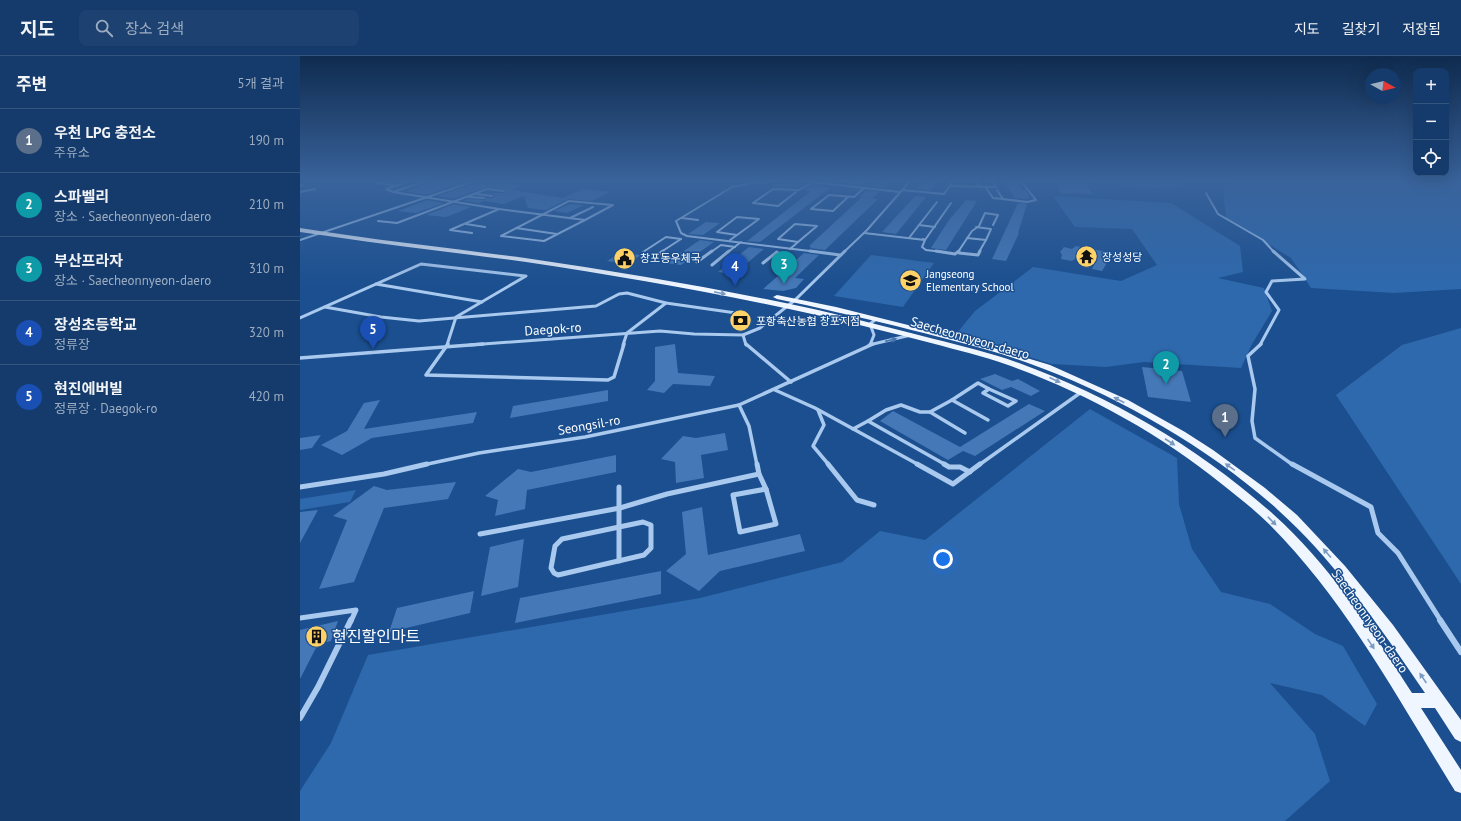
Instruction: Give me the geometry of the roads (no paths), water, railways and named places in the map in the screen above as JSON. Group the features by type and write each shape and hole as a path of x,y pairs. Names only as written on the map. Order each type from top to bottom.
{"main road":[{"name":"Saecheonnyeon-daero","path":"300,224 477,252 549,259 658,275 792,303 873,322 938,334 1016,356 1065,374 1134,407 1181,434 1233,469 1287,511 1324,549 1368,600 1461,734"},
{"name":"Saecheonnyeon-daero","path":"300,230 606,272 792,303"},
{"name":"Saecheonnyeon-daero","path":"873,322 911,335 1013,364 1058,382 1118,411 1209,467 1270,518 1307,557 1343,601 1408,700 1461,785"},
{"path":"1408,700 1439,701"}],"street":[{"path":"300,240 372,216"},
{"path":"378,221 397,223 417,216"},
{"path":"472,233 450,230 484,216"},
{"path":"541,216 501,236 544,241 594,216"},
{"path":"549,216 585,220"},
{"path":"570,218 574,216"},
{"path":"685,216 676,221 681,233 687,236 840,255"},
{"name":"Daegok-ro","path":"300,358 660,331 694,334 743,335 760,328 792,303 880,216"},
{"path":"909,238 926,216"},
{"path":"943,216 925,240 922,247 926,250 955,254 978,255 992,229 976,226"},
{"path":"958,253 976,226 979,226 984,216"},
{"path":"993,225 998,216"},
{"path":"1221,216 1242,226 1263,240 1277,256 1305,279 1272,281 1266,292 1279,310 1262,343 1248,356 1255,389 1252,421 1255,438 1298,469 1371,507 1378,533 1398,553 1461,652"},
{"path":"730,241 738,235 758,219 737,217 717,232 738,235"},
{"path":"681,218 698,220"},
{"path":"465,224 485,227"},
{"path":"790,249 798,242 816,226 795,224 778,239 798,242"},
{"path":"919,225 935,227"},
{"path":"516,228 558,234"},
{"path":"864,233 925,240"},
{"path":"659,254 687,236"},
{"path":"643,252 666,238 681,239"},
{"path":"967,238 986,240"},
{"path":"712,264 741,242"},
{"path":"697,262 721,245 735,247"},
{"path":"763,263 782,248"},
{"path":"775,266 787,254 776,253"},
{"path":"300,318 421,264 526,276 456,317 447,346 426,375 529,380 608,380 614,377 627,333 666,303"},
{"path":"376,284 482,302"},
{"path":"324,307 398,320 419,321 596,306 619,294 627,293 666,303 743,314"},
{"path":"870,345 874,335 873,322"},
{"path":"743,335 746,345 791,382"},
{"name":"Seongsil-ro","path":"300,487 384,474 480,453 585,436 739,405 775,390 870,345 911,335"},
{"path":"853,429 892,407 905,405 921,414 930,412 978,383 1016,402 1008,406 983,393 989,389"},
{"path":"775,390 818,409 953,484 1080,393"},
{"path":"952,400 988,420"},
{"path":"739,405 749,426 759,474 766,489 776,524 740,532 733,495 766,489"},
{"path":"818,409 824,425 813,446 857,500 874,505"},
{"path":"930,412 965,433"},
{"path":"868,421 949,467 960,467 970,472"},
{"path":"480,534 620,508 667,494 759,474"},
{"path":"619,487 619,561"},
{"path":"643,522 651,525 651,548 649,552 619,561 558,575 551,568 555,546 562,539 643,522"},
{"path":"300,618 356,610 318,687 300,718"}],"place":[{"name":"장성성당","path":"1086,257"},
{"name":"창포동우체국","path":"624,258"},
{"name":"Jangseong Elementary School","path":"910,280"},
{"name":"부산프라자","path":"784,284"},
{"name":"장성초등학교","path":"735,286"},
{"name":"포항축산농협 창포지점","path":"741,321"},
{"name":"현진에버빌","path":"373,349"},
{"name":"스파벨리","path":"1166,384"},
{"name":"우천 LPG 충전소","path":"1225,437"},
{"name":"현진할인마트","path":"316,636"}]}
